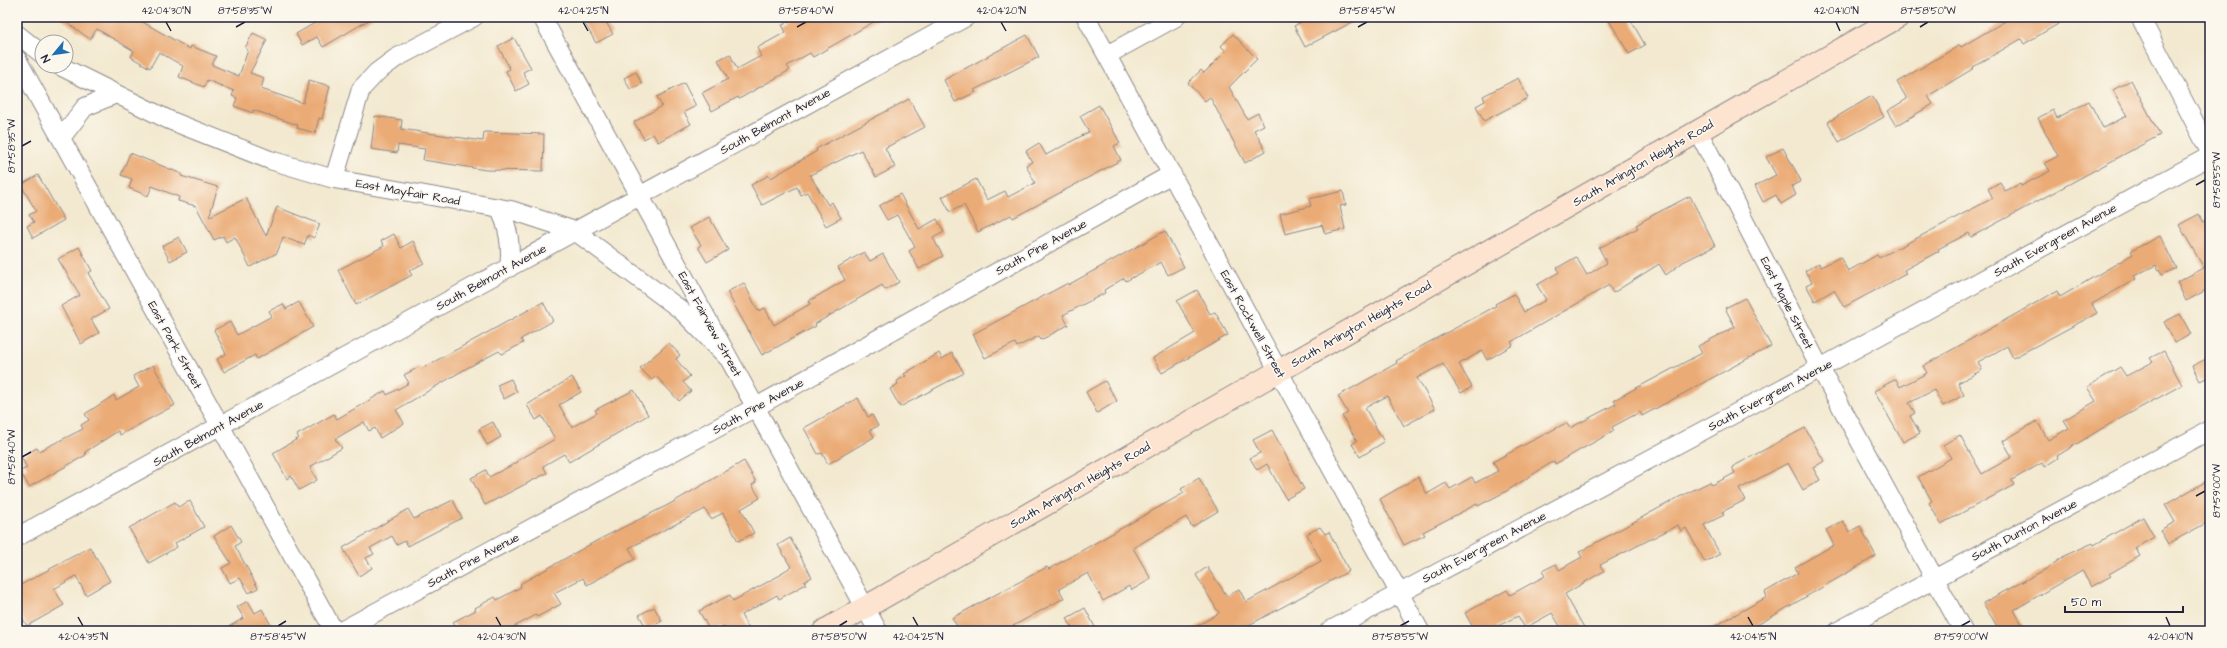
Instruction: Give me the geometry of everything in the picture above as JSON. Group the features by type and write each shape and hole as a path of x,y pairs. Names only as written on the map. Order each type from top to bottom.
{"main road":[{"name":"South Arlington Heights Road","path":"824,631 1898,17"}],"street":[{"path":"334,179 362,89 377,72 396,58 474,17"},
{"name":"East Fairview Street","path":"542,17 878,631"},
{"name":"South Belmont Avenue","path":"17,537 966,17"},
{"name":"East Rockwell Street","path":"1086,17 1420,631"},
{"path":"1107,55 1176,17"},
{"path":"2140,17 2210,152"},
{"path":"17,34 34,48"},
{"name":"East Park Street","path":"17,59 334,631"},
{"name":"East Mayfair Road","path":"74,73 170,120 255,154 334,179 500,208 575,231 681,310 729,359"},
{"path":"61,138 85,107 116,94"},
{"name":"East Maple Street","path":"1698,131 1820,368 1963,631"},
{"name":"South Evergreen Avenue","path":"1329,631 1820,368 2210,156"},
{"name":"South Pine Avenue","path":"341,631 756,407 1172,174"},
{"path":"500,208 509,234 511,249 509,268"},
{"name":"South Dunton Avenue","path":"1838,631 2210,430"}],"building":[{"path":"59,17 134,17 190,49 191,46 216,56 212,65 239,76 248,50 245,48 253,33 267,40 250,73 264,78 261,89 303,103 309,80 330,86 322,119 319,118 315,133 297,128 298,125 253,110 253,113 234,106 237,98 232,96 234,91 207,80 204,87 179,77 183,66 159,52 150,68 131,57 134,51 97,29 90,39"},
{"path":"325,17 374,17 323,47 317,37 302,45 296,34"},
{"path":"581,17 603,17 613,34 596,43"},
{"path":"797,17 882,17 813,57 810,53 787,66 790,70 739,99 738,97 712,111 702,93 728,79 718,60 730,54 737,69 761,56 757,48 786,32 782,25"},
{"path":"1311,17 1362,17 1305,47 1294,26"},
{"path":"1607,17 1629,17 1645,45 1629,54"},
{"path":"2012,17 2070,17 2024,44 2021,39 1973,67 1974,68 1928,96 1933,104 1896,126 1887,111 1907,99 1897,82 1960,45 1961,47"},
{"path":"1233,34 1257,59 1229,87 1247,119 1258,113 1264,125 1254,130 1266,151 1245,163 1210,97 1205,101 1188,83 1201,70 1204,73 1226,51 1221,46"},
{"path":"1027,35 1039,57 974,90 976,92 955,102 944,80"},
{"path":"514,38 531,68 523,72 529,84 516,91 506,71 510,69 498,46"},
{"path":"636,72 642,84 630,89 624,78"},
{"path":"1518,78 1528,98 1484,121 1476,106 1485,101 1483,96"},
{"path":"2131,80 2160,135 1971,237 1969,233 1938,249 1939,251 1904,270 1906,274 1844,307 1834,290 1815,301 1806,285 1812,282 1805,271 1819,263 1821,267 1840,257 1848,271 1877,255 1879,258 1993,198 1988,189 2000,182 2005,191 2020,184 2021,186 2050,171 2045,163 2058,156 2038,118 2053,110 2057,118 2089,101 2103,128 2127,116 2113,90"},
{"path":"684,83 696,106 684,112 691,124 658,142 653,134 644,139 634,122 662,106 657,97"},
{"path":"1872,96 1884,117 1839,142 1828,122"},
{"path":"909,99 925,127 885,148 895,167 876,177 861,150 810,175 828,205 832,202 841,218 826,226 807,192 801,195 797,187 762,205 751,185 769,175 771,178 817,151 816,149"},
{"path":"1099,105 1120,143 1114,146 1121,160 1013,218 1011,215 978,232 964,205 950,212 942,197 976,179 987,200 1005,191 1008,197 1035,183 1026,165 1032,162 1026,151 1039,143 1046,155 1089,132 1080,116"},
{"path":"375,116 402,120 401,129 483,141 484,132 544,134 543,171 486,170 423,160 425,149 398,145 397,153 371,149"},
{"path":"1783,148 1801,181 1792,186 1796,195 1781,204 1776,195 1763,202 1755,186 1776,175 1766,157"},
{"path":"130,153 182,174 181,176 218,187 209,217 246,198 266,236 277,207 320,224 314,238 308,235 304,245 283,237 277,253 250,267 235,237 226,242 223,236 214,240 196,206 178,201 179,197 152,186 148,196 129,188 132,179 121,175"},
{"path":"38,175 64,220 33,238 27,226 34,222 29,215 36,211 21,185"},
{"path":"1343,191 1346,205 1340,206 1345,229 1325,234 1322,225 1285,234 1280,214 1311,206 1309,199"},
{"path":"900,194 919,229 937,219 944,232 933,238 943,256 919,269 909,251 915,247 897,215 887,220 879,206"},
{"path":"1690,196 1715,246 1683,262 1666,275 1659,264 1613,293 1609,285 1511,342 1513,345 1487,360 1482,351 1459,364 1472,387 1461,393 1443,364 1417,378 1435,409 1404,426 1387,396 1365,408 1384,442 1360,457 1352,444 1357,441 1342,416 1348,413 1338,396 1397,363 1396,361 1422,346 1496,306 1495,304 1514,294 1524,312 1546,300 1537,285 1559,272 1557,268 1576,257 1587,275 1607,263 1599,248 1638,228 1636,225"},
{"path":"2199,214 2203,222 2210,218 2210,288 2186,301 2177,282 2204,268 2179,225"},
{"path":"709,217 728,250 707,262 698,247 701,245 690,228"},
{"path":"1165,231 1184,267 1168,275 1161,262 1126,281 1124,278 1104,290 1105,293 1063,315 1068,325 1041,340 1039,336 1017,347 1015,343 985,358 973,334 1068,283 1068,285"},
{"path":"394,234 401,248 413,241 424,263 409,271 412,275 356,305 338,270 384,246 381,241"},
{"path":"2160,236 2176,268 2162,275 2156,265 2134,276 2136,279 2092,304 2097,313 2013,358 2007,346 1978,362 1982,370 1958,383 1964,395 1943,406 1934,390 1909,403 1915,413 1910,416 1920,433 1903,442 1874,391 1896,379 1900,387 1927,373 1923,366 2057,291 2060,297 2133,254 2131,251"},
{"path":"179,237 187,252 170,261 162,246"},
{"path":"79,247 92,271 88,273 109,309 91,319 99,333 81,344 61,306 80,295 58,259"},
{"path":"864,252 870,261 883,254 899,282 885,290 882,285 815,324 816,326 762,355 727,292 744,283 758,311 765,308 774,325 810,304 809,301 845,280 838,267"},
{"path":"1197,290 1210,314 1215,312 1228,335 1162,373 1153,358 1195,333 1177,301"},
{"path":"1745,298 1771,346 1642,416 1640,412 1612,427 1614,431 1555,464 1554,461 1505,492 1478,506 1477,504 1423,532 1425,535 1404,545 1380,499 1418,477 1427,494 1446,483 1450,489 1472,477 1475,483 1498,471 1493,462 1566,423 1570,428 1616,404 1614,400 1702,353 1698,346 1735,327 1725,308"},
{"path":"299,302 313,327 257,359 255,355 224,372 217,359 226,354 214,330 230,322 237,335 272,316 269,311 283,304 286,309"},
{"path":"543,302 553,321 521,339 523,343 502,354 499,351 396,410 404,423 380,438 375,428 369,431 364,422 335,439 342,448 310,467 317,480 299,490 291,476 287,479 273,453 299,438 297,435 334,414 337,419 385,391 387,395 409,383 404,375 419,367 421,369"},
{"path":"2180,314 2191,334 2175,343 2164,322"},
{"path":"669,343 680,355 676,359 690,376 683,382 691,391 679,401 656,376 652,380 640,368"},
{"path":"2164,351 2182,385 2101,429 2057,456 2058,458 2044,467 2042,463 2012,480 2014,485 1941,524 1929,503 1932,501 1918,477 1951,458 1943,445 1960,435 1982,474 2012,457 2003,441 2037,421 2048,440 2069,428 2064,420 2096,401 2087,387 2120,367 2126,376 2153,362 2150,358"},
{"path":"939,353 942,359 952,353 964,373 900,407 890,389 898,384 897,381 906,376 904,374"},
{"path":"2210,357 2210,376 2200,381 2192,366"},
{"path":"153,365 175,405 120,435 118,431 85,452 86,455 29,487 20,471 27,468 21,456 37,448 39,451 83,429 81,425 89,420 85,414 114,395 116,400 139,387 133,376"},
{"path":"572,377 581,392 559,405 572,427 597,413 595,410 634,390 648,415 569,462 564,454 543,466 547,473 485,505 471,478 486,470 489,477 518,462 517,461 555,439 542,416 536,420 527,405"},
{"path":"511,379 517,392 504,399 497,385"},
{"path":"1105,381 1117,401 1097,413 1086,392"},
{"path":"858,398 868,417 872,415 878,426 870,430 874,437 828,464 822,453 818,454 804,428"},
{"path":"493,422 501,437 487,445 479,429"},
{"path":"1805,428 1824,461 1813,468 1820,480 1803,490 1788,463 1739,489 1745,500 1722,512 1724,515 1704,525 1720,554 1705,562 1686,528 1681,531 1678,525 1600,565 1604,571 1565,594 1586,631 1563,631 1552,613 1525,628 1518,616 1496,627 1498,631 1475,631 1465,613 1507,590 1510,595 1545,576 1542,571 1556,564 1559,570 1582,557 1579,552 1681,496 1710,482 1712,485 1735,473 1732,467"},
{"path":"1272,430 1304,489 1286,499 1267,464 1257,470 1250,458 1260,453 1253,440"},
{"path":"744,461 756,482 752,485 760,498 741,509 754,533 738,541 723,513 711,519 705,509 629,548 635,559 587,585 583,578 554,593 561,604 537,617 536,615 506,631 457,631 453,622 476,610 475,608 495,597 497,600 521,587 520,584 598,540 668,505"},
{"path":"1199,478 1218,511 1192,527 1186,517 1133,548 1151,579 1132,590 1129,586 1103,601 1088,573 1059,589 1064,598 1004,631 960,631 952,618 1047,567 1049,569 1184,493 1181,489"},
{"path":"2210,479 2210,521 2168,544 2160,530 2175,522 2165,505"},
{"path":"453,500 462,518 408,546 405,541 397,545 392,536 370,548 374,554 366,558 372,568 359,576 343,548 408,509 414,519"},
{"path":"190,501 204,527 175,543 177,547 149,563 129,528 175,502 178,507"},
{"path":"2143,517 2154,537 2135,548 2140,556 2109,574 2111,576 2091,587 2082,570 2014,610 2026,631 2000,631 1983,603 2046,569 2066,555 2093,543 2094,545"},
{"path":"1843,521 1849,532 1860,526 1876,556 1747,631 1706,631 1767,597 1765,592 1798,573 1795,567 1834,545 1826,530"},
{"path":"231,525 241,542 235,546 258,588 249,593 240,578 230,583 222,568 231,563 214,536"},
{"path":"1320,527 1325,534 1329,532 1349,571 1238,631 1189,631 1219,613 1196,575 1207,567 1227,596 1239,589 1246,602 1321,561 1307,534"},
{"path":"790,538 812,577 804,582 806,584 779,599 777,595 741,615 750,631 726,631 723,626 715,631 710,631 699,611 730,595 733,601 782,574 781,573 791,567 778,545"},
{"path":"90,547 110,581 86,595 76,576 54,589 64,605 27,626 17,608 17,587"},
{"path":"248,601 255,613 262,609 271,625 260,631 221,631 244,618 237,607"},
{"path":"654,607 662,621 647,629 639,615"},
{"path":"1085,608 1097,631 1073,631 1067,618"}]}
